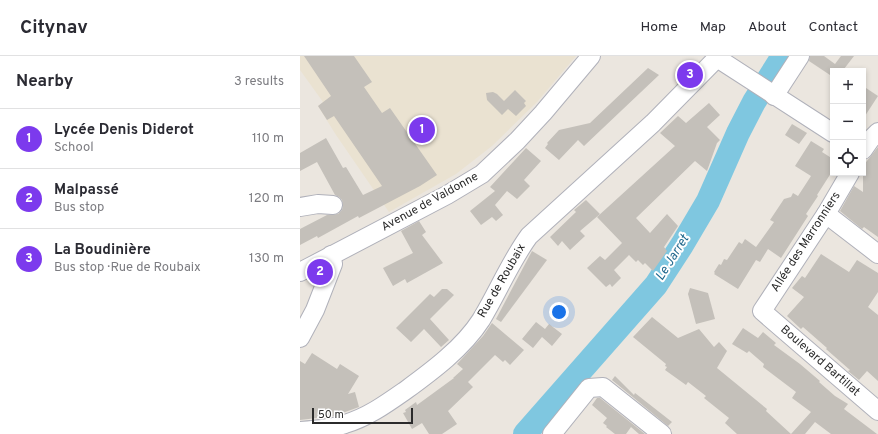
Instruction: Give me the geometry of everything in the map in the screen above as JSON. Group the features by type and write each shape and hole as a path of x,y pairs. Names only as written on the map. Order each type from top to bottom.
{"street":[{"name":"Avenue de Valdonne","path":"300,272 447,195 482,174 517,141 592,56"},
{"path":"770,93 800,56"},
{"path":"718,57 770,93 830,131"},
{"name":"Rue de Roubaix","path":"300,432 313,431 345,424 376,411 431,372 451,354 480,321 518,252 529,236 653,123 718,57"},
{"path":"866,146 878,132"},
{"name":"Allée des Marronniers","path":"762,311 826,214 848,176"},
{"path":"300,207 318,204 333,206"},
{"path":"826,214 878,254"},
{"path":"300,338 315,310 333,264 331,255"},
{"name":"Boulevard Bartillat","path":"762,311 878,411"},
{"path":"558,432 589,388 603,386 662,434"}],"shaded area":[{"path":"300,56 576,56 537,102 492,146 456,174 389,212 318,106 323,102 300,70"}],"building":[{"path":"304,56 354,56 372,82 364,87 382,113 390,108 437,175 420,186 359,218 358,216 318,238 317,236 300,245 300,229 327,215 338,214 342,210 343,205 342,200 335,195 317,162 300,171 300,153 326,138 343,168 346,167 363,195 382,186 334,116 327,120 318,106 331,96"},
{"path":"810,56 824,56 835,64 841,56 854,56 845,68 830,68 830,75 809,61"},
{"path":"648,68 659,75 584,146 578,140 559,160 545,148 548,144 547,143 559,130 590,123"},
{"path":"866,88 878,96 866,114"},
{"path":"515,90 526,101 524,103 526,106 516,116 508,109 502,115 487,100 486,93 493,92 504,101"},
{"path":"709,103 720,115 707,127 720,140 717,143 707,171 695,161 636,218 650,233 667,214 678,226 664,247 667,251 653,271 645,263 643,265 638,260 636,262 629,255 614,270 621,278 612,287 610,284 606,287 587,268 600,256 605,260 622,243 597,217 675,146 660,133 678,116 686,123"},
{"path":"792,124 807,133 799,144 785,135"},
{"path":"811,141 824,149 822,152 830,157 830,175 806,214 808,216 781,258 768,249 760,262 756,260 738,289 714,274 714,272 719,264 721,265 724,259 727,260 739,242 742,244 745,239 756,247 774,222 770,220 784,199 791,197 793,193 798,196 811,176 795,166"},
{"path":"878,147 878,237 864,227 862,229 840,211 854,186 863,192 863,176 866,176 866,162"},
{"path":"526,148 541,161 524,180 530,186 517,199 507,191 495,205 503,215 496,221 492,217 481,225 470,211 495,191 490,187"},
{"path":"586,200 600,214 580,231 585,236 570,250 562,241 558,246 550,237 576,212 574,210"},
{"path":"419,221 426,232 422,235 443,263 407,283 405,279 393,286 383,268 413,253 401,231"},
{"path":"532,251 547,260 501,322 496,319"},
{"path":"821,254 849,272 857,260 878,273 878,292 868,307 878,315 878,381 867,371 859,380 826,349 827,348 803,327 801,329 787,316 804,297 792,288 802,276 805,278"},
{"path":"690,288 708,293 715,319 696,324 688,294"},
{"path":"442,289 447,289 454,295 430,319 449,340 441,347 424,329 411,342 396,328 430,294 434,297"},
{"path":"652,317 678,338 699,329 714,347 719,342 727,351 717,368 767,409 766,411 791,434 737,434 725,423 729,418 704,398 706,396 688,382 686,385 665,370 667,367 665,366 666,364 633,337"},
{"path":"536,322 545,329 549,324 562,334 552,346 542,337 533,348 522,339"},
{"path":"492,323 524,350 510,365 505,360 503,362 495,355 468,382 473,387 448,411 457,424 442,434 429,434 422,423 412,429 403,413 406,412 405,410 416,402 417,405 454,378 463,369 457,364 483,336"},
{"path":"743,328 758,338 763,332 776,343 774,345 800,364 835,396 848,404 844,409 877,434 831,434 815,422 805,434 791,434 811,412 792,398 796,392 763,367 764,364 749,351 747,353 732,344"},
{"path":"312,353 337,369 340,364 359,376 348,394 355,392 359,407 334,416 300,420 300,361 305,364"},
{"path":"615,376 634,395 635,393 672,422 668,426 612,380"},
{"path":"597,398 600,398 645,434 639,434 631,427 626,434 615,434 603,423 607,418 592,405"}],"waterway":[{"name":"Le Jarret","path":"525,434 656,285 708,201 738,133 754,102 783,56"}],"place":[{"name":"La Boudinière","path":"690,75"},
{"name":"Lycée Denis Diderot","path":"422,130"},
{"name":"Malpassé","path":"320,272"}]}
